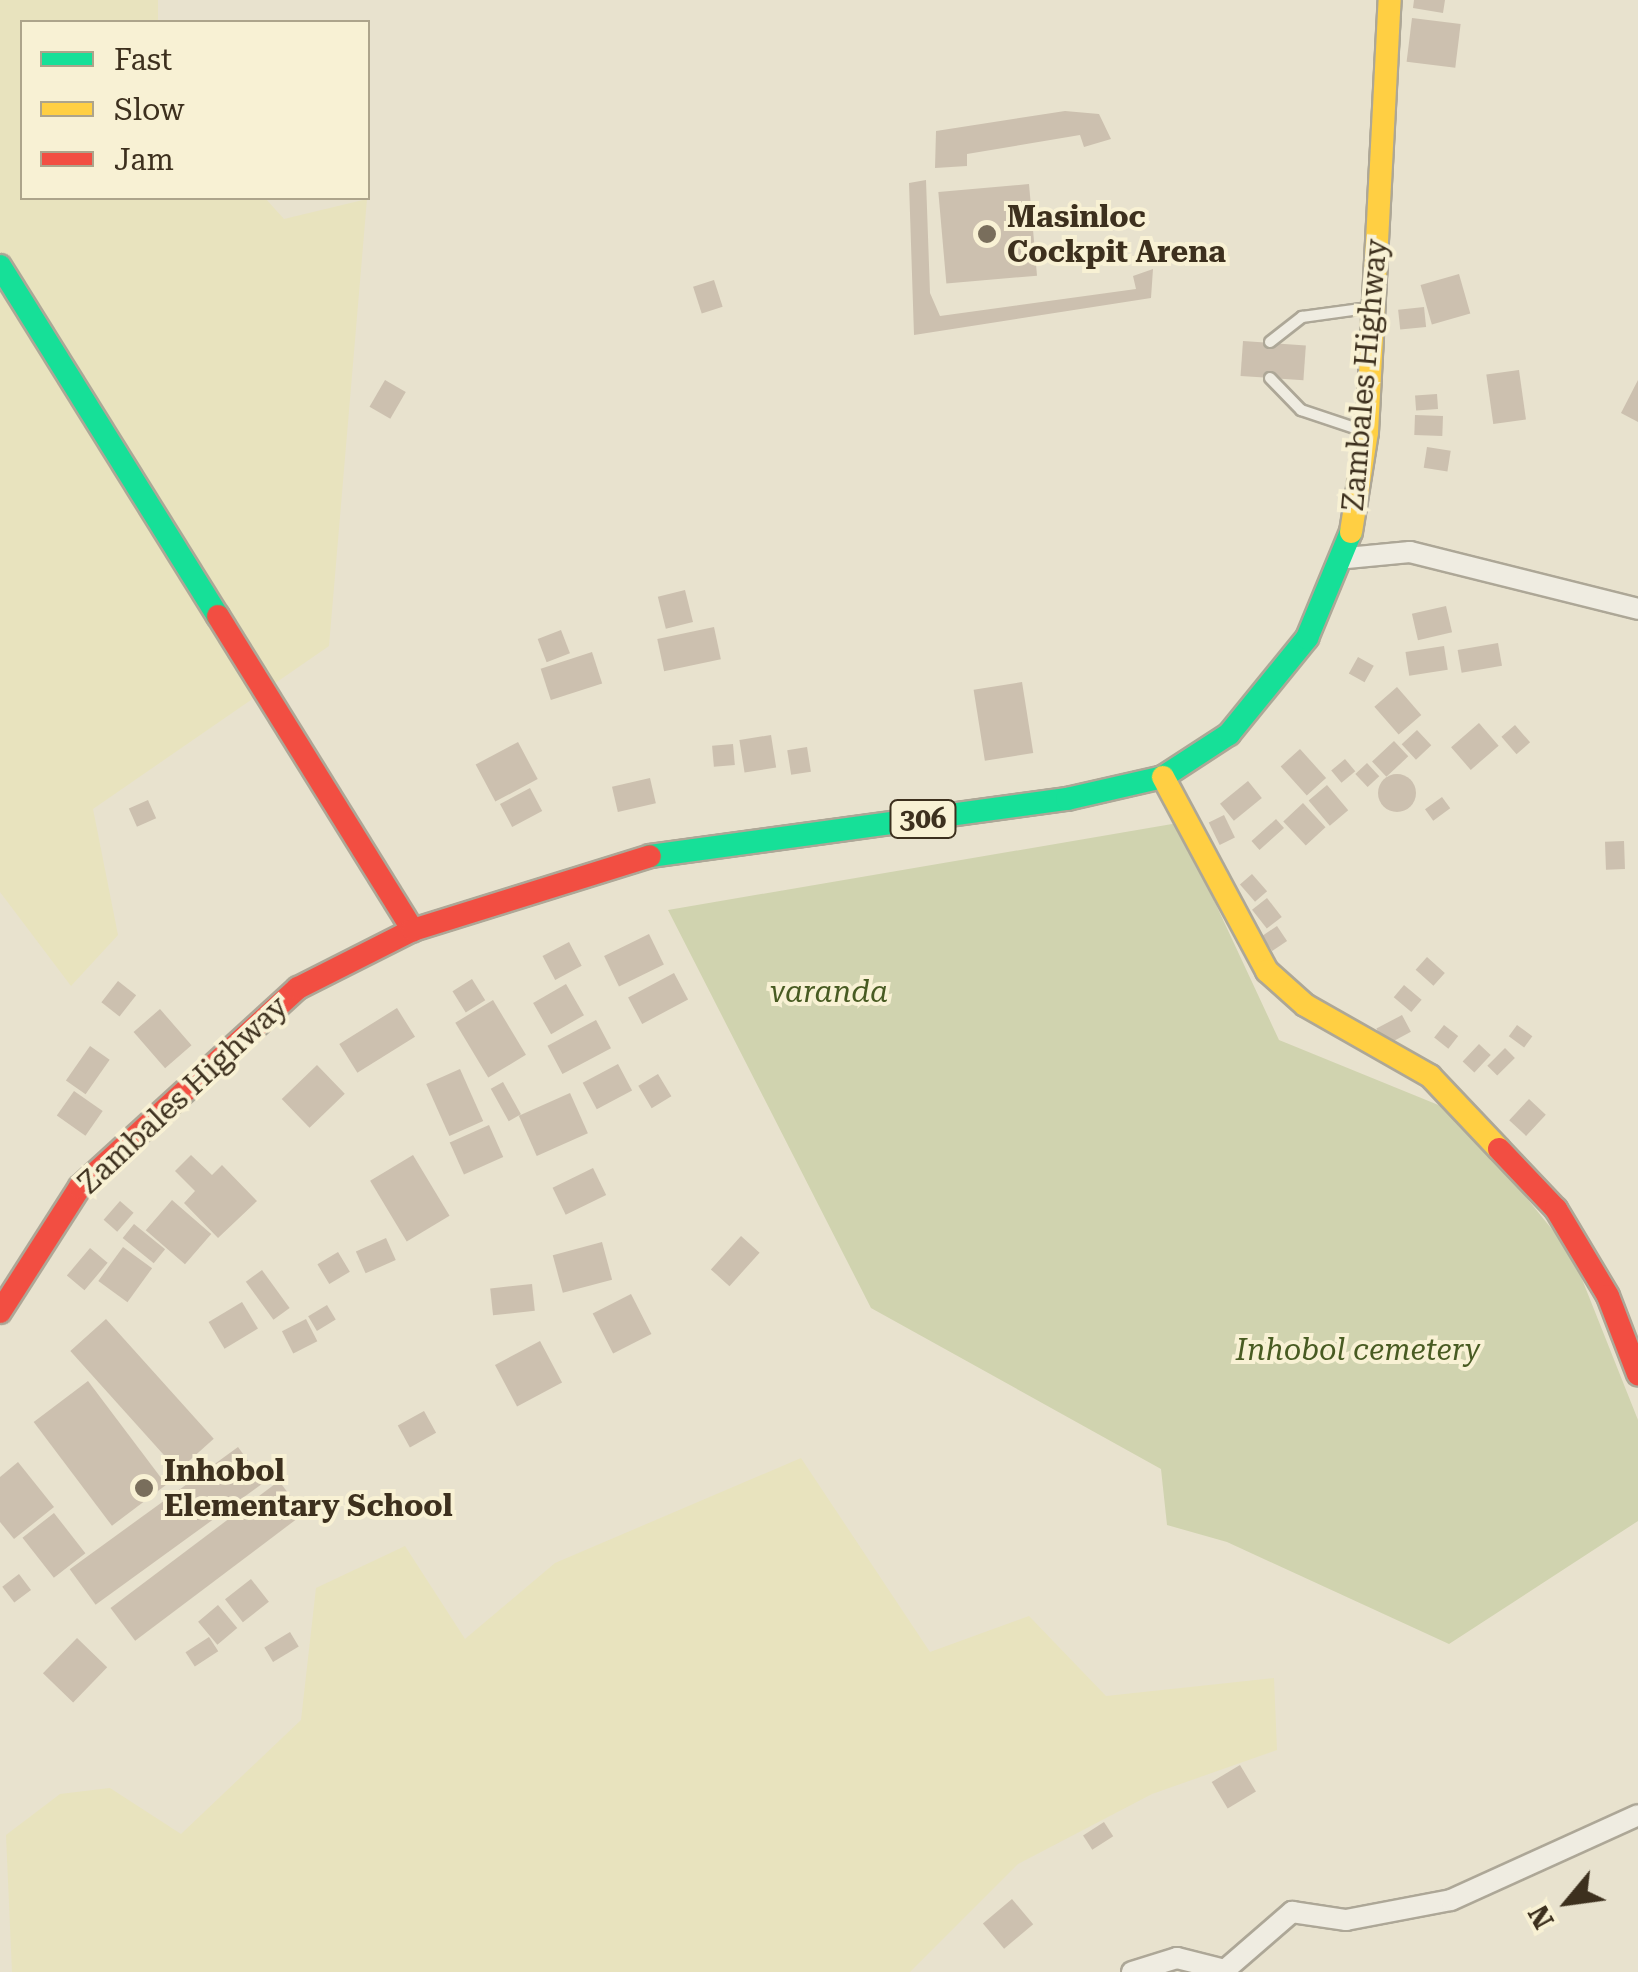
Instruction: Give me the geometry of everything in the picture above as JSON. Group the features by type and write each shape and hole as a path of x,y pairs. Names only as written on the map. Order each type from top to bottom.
{"main road":[{"name":"Zambales Highway","path":"0,1312 80,1187 218,1055 298,988 413,930 626,859 1067,800 1164,777 1229,734 1307,638 1348,558 1367,432 1390,0"},
{"path":"0,266 413,930"},
{"path":"1164,777 1267,971 1305,1005 1430,1076 1556,1209 1608,1296 1638,1374"}],"street":[{"path":"1348,558 1410,552 1638,610"},
{"path":"1132,1972 1177,1958 1225,1970 1292,1912 1346,1920 1451,1900 1638,1815"}],"lane":[{"path":"1270,342 1302,317 1374,308"},
{"path":"1270,378 1301,410 1367,432"}],"shaded area":[{"path":"0,0 158,0 158,20 20,20 20,200 267,200 284,219 367,200 329,646 93,809 118,935 71,986 0,892"},
{"path":"801,1458 930,1652 1029,1616 1106,1696 1274,1678 1277,1750 1152,1794 1018,1864 910,1972 12,1972 6,1835 60,1794 110,1788 181,1834 301,1720 316,1588 405,1546 465,1639 555,1563"}],"green space":[{"name":"Inhobol cemetery","path":"1178,823 1279,1040 1458,1113 1572,1254 1638,1420 1638,1521 1449,1644 1227,1542 1167,1525 1161,1469 871,1308 668,910"}],"building":[{"path":"1414,0 1445,0 1443,13 1413,8"},
{"path":"1412,18 1461,24 1455,68 1407,62"},
{"path":"1065,111 1099,114 1111,139 1084,147 1080,135 967,154 967,166 935,168 936,131"},
{"path":"926,180 930,293 940,316 1136,289 1133,276 1153,269 1151,298 914,335 909,183"},
{"name":"Masinloc Cockpit Arena","path":"1029,184 1037,276 946,284 938,192"},
{"path":"1459,274 1470,313 1432,324 1421,285"},
{"path":"714,280 723,307 702,313 693,287"},
{"path":"1424,307 1426,327 1400,330 1398,310"},
{"path":"1243,341 1306,345 1303,380 1241,376"},
{"path":"1519,370 1526,420 1493,424 1486,375"},
{"path":"385,380 406,392 390,419 370,407"},
{"path":"1638,380 1638,422 1621,413"},
{"path":"1437,394 1438,409 1416,410 1415,396"},
{"path":"1415,415 1443,416 1442,436 1414,435"},
{"path":"1427,447 1451,451 1447,471 1424,468"},
{"path":"685,590 693,622 666,629 658,597"},
{"path":"1446,606 1452,632 1418,640 1412,614"},
{"path":"714,627 721,659 664,671 657,639"},
{"path":"561,630 570,653 547,662 538,639"},
{"path":"1498,643 1502,666 1462,673 1458,650"},
{"path":"1444,646 1448,670 1409,676 1405,652"},
{"path":"592,652 602,683 551,700 541,669"},
{"path":"1358,657 1374,666 1365,682 1349,674"},
{"path":"1022,682 1033,753 985,761 974,690"},
{"path":"1397,687 1421,715 1399,735 1374,707"},
{"path":"1479,723 1499,746 1471,770 1451,747"},
{"path":"1515,725 1530,742 1517,754 1501,737"},
{"path":"1417,730 1431,745 1416,760 1402,744"},
{"path":"771,735 776,768 745,773 739,740"},
{"path":"1394,741 1408,756 1386,777 1372,761"},
{"path":"518,742 538,779 495,802 476,765"},
{"path":"733,744 735,765 714,767 712,746"},
{"path":"807,747 811,772 791,775 787,750"},
{"path":"1300,749 1326,778 1307,795 1281,766"},
{"path":"1345,759 1355,771 1341,783 1331,771"},
{"path":"1367,763 1379,776 1368,787 1355,774"},
{"path":"1397,774 1410,780 1416,793 1410,806 1397,812 1384,806 1378,793 1384,780"},
{"path":"650,778 656,803 618,812 612,787"},
{"path":"1248,781 1262,798 1234,821 1220,804"},
{"path":"1327,785 1348,810 1330,826 1309,800"},
{"path":"530,788 542,811 512,827 500,804"},
{"path":"1442,797 1450,808 1433,821 1425,809"},
{"path":"148,800 156,818 137,827 129,809"},
{"path":"1303,803 1326,827 1306,846 1283,821"},
{"path":"1224,815 1235,837 1220,845 1209,822"},
{"path":"1276,819 1284,828 1260,850 1251,841"},
{"path":"1624,841 1625,869 1606,870 1605,842"},
{"path":"1252,874 1267,891 1255,902 1240,884"},
{"path":"1267,898 1282,917 1267,929 1252,910"},
{"path":"1277,926 1287,941 1272,951 1262,936"},
{"path":"649,934 664,965 619,986 604,956"},
{"path":"569,942 582,966 555,980 543,956"},
{"path":"1427,957 1445,973 1433,986 1416,970"},
{"path":"674,973 688,999 642,1024 628,997"},
{"path":"472,979 485,1000 466,1012 452,991"},
{"path":"118,981 136,995 120,1016 101,1002"},
{"path":"566,984 584,1015 551,1034 533,1003"},
{"path":"1404,985 1422,1000 1411,1012 1394,997"},
{"path":"493,1000 526,1055 488,1078 455,1023"},
{"path":"397,1008 415,1037 357,1073 339,1044"},
{"path":"160,1009 191,1045 165,1068 134,1032"},
{"path":"1402,1015 1411,1032 1385,1045 1376,1029"},
{"path":"596,1020 611,1048 562,1074 547,1046"},
{"path":"1444,1025 1458,1036 1448,1049 1434,1038"},
{"path":"1517,1025 1532,1036 1524,1047 1509,1036"},
{"path":"1479,1044 1491,1055 1474,1072 1463,1062"},
{"path":"90,1046 110,1060 86,1094 66,1080"},
{"path":"1505,1048 1515,1058 1497,1076 1487,1066"},
{"path":"618,1064 632,1090 597,1109 583,1083"},
{"path":"317,1065 345,1094 310,1128 282,1099"},
{"path":"460,1069 483,1121 449,1136 426,1084"},
{"path":"658,1074 671,1096 652,1108 638,1086"},
{"path":"503,1082 521,1114 509,1121 491,1089"},
{"path":"74,1091 103,1111 85,1136 57,1116"},
{"path":"570,1093 588,1133 537,1156 519,1116"},
{"path":"1529,1099 1546,1115 1526,1136 1509,1120"},
{"path":"489,1125 503,1157 464,1174 450,1142"},
{"path":"191,1155 212,1175 222,1165 257,1201 218,1238 184,1203 195,1191 175,1171"},
{"path":"413,1155 450,1216 407,1242 370,1181"},
{"path":"593,1168 606,1195 566,1215 553,1188"},
{"path":"172,1200 211,1234 185,1264 146,1230"},
{"path":"120,1201 134,1213 117,1232 104,1220"},
{"path":"134,1224 165,1249 154,1263 123,1238"},
{"path":"741,1236 760,1253 729,1286 711,1269"},
{"path":"386,1238 396,1260 366,1273 356,1251"},
{"path":"602,1242 612,1280 563,1293 553,1255"},
{"path":"123,1247 152,1268 127,1302 98,1281"},
{"path":"90,1248 108,1263 84,1290 67,1276"},
{"path":"338,1252 350,1272 329,1284 317,1264"},
{"path":"262,1270 290,1308 273,1320 246,1282"},
{"path":"532,1284 535,1311 493,1315 490,1288"},
{"path":"631,1294 651,1334 613,1354 593,1314"},
{"path":"242,1302 258,1329 225,1349 209,1322"},
{"path":"327,1305 336,1320 317,1331 308,1316"},
{"path":"106,1319 214,1439 178,1471 70,1351"},
{"path":"306,1319 317,1341 293,1354 282,1331"},
{"path":"540,1341 562,1382 517,1406 495,1365"},
{"path":"88,1381 166,1485 112,1526 34,1422"},
{"path":"424,1411 436,1433 410,1447 398,1426"},
{"path":"238,1447 264,1483 96,1605 70,1569"},
{"path":"18,1462 54,1507 14,1539 0,1522 0,1477"},
{"path":"279,1481 304,1514 135,1641 110,1608"},
{"path":"54,1513 85,1553 54,1578 22,1538"},
{"path":"19,1574 31,1590 14,1603 2,1587"},
{"path":"251,1579 269,1602 243,1622 225,1599"},
{"path":"218,1605 237,1628 217,1645 198,1622"},
{"path":"290,1632 299,1647 273,1662 264,1647"},
{"path":"209,1637 218,1651 195,1667 186,1652"},
{"path":"77,1638 107,1667 73,1702 43,1673"},
{"path":"1240,1765 1256,1792 1228,1809 1212,1782"},
{"path":"1104,1822 1113,1836 1092,1850 1083,1836"},
{"path":"1012,1899 1033,1924 1004,1949 983,1923"}],"traffic: fast":[{"path":"0,266 218,616"},
{"path":"650,856 1067,799 1163,777 1229,734 1307,638 1351,532"}],"traffic: slow":[{"path":"1351,532 1367,432 1390,0"},
{"path":"1163,777 1267,971 1305,1005 1430,1076 1499,1149"}],"traffic: jam":[{"path":"218,616 413,930"},
{"path":"0,1312 80,1187 298,988 413,930 650,856"},
{"path":"1499,1149 1556,1209 1608,1296 1638,1374"}],"place":[{"name":"Masinloc Cockpit Arena","path":"987,234"},
{"name":"Inhobol Elementary School","path":"144,1488"}],"park label":[{"name":"varanda","path":"829,992"}]}
